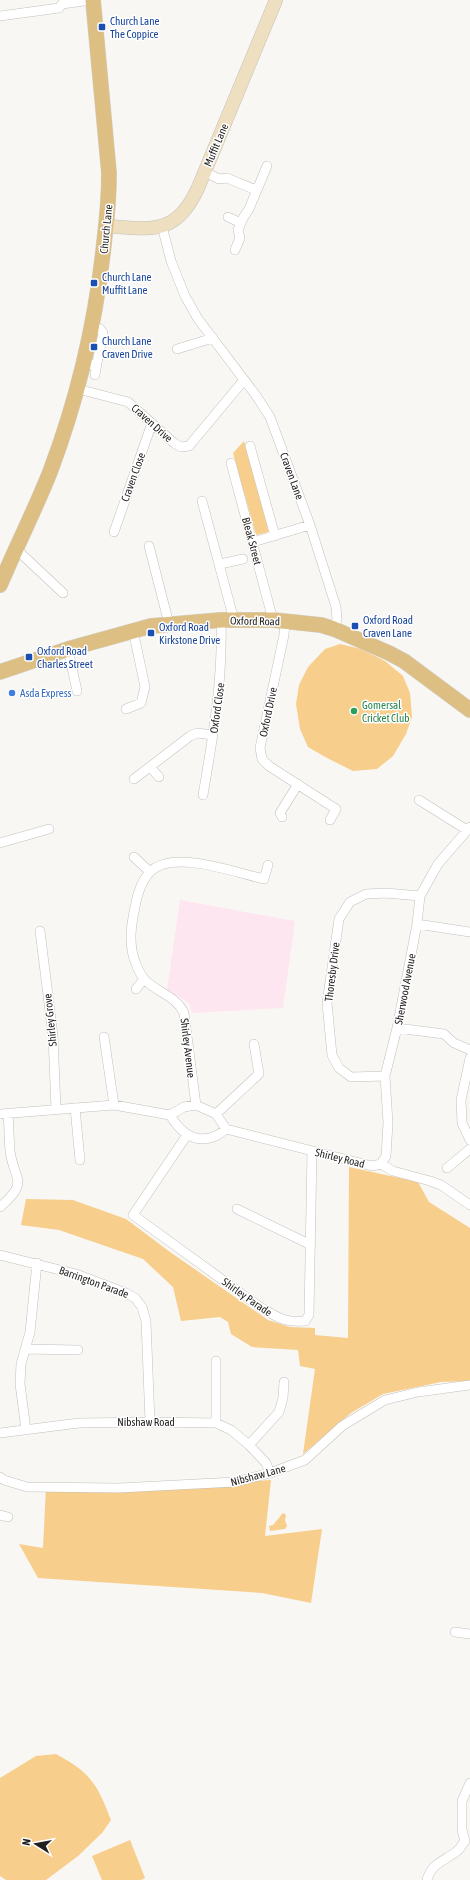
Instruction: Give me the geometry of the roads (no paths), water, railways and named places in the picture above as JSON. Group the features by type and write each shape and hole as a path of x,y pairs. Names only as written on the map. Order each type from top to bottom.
{"main road":[{"name":"Church Lane","path":"0,585 49,473 78,389 91,362 92,326 101,273 106,226 109,173 92,0"},
{"name":"Muffit Lane","path":"106,226 162,226 179,217 188,207 205,172 276,0"},
{"name":"Oxford Road","path":"0,672 68,649 133,630 169,624 227,620 279,621 320,625 334,629 404,660 470,710"}],"street":[{"path":"0,16 59,8 62,4 92,0"},
{"path":"235,250 240,238 238,230 249,209 267,166"},
{"path":"205,172 219,179 227,178 256,190"},
{"path":"228,217 241,223"},
{"name":"Craven Lane","path":"162,226 171,261 185,296 198,319 270,417 310,525 336,607 337,618 334,629"},
{"path":"177,349 213,338"},
{"path":"91,362 95,375"},
{"name":"Craven Drive","path":"78,389 128,402 174,443 181,447 189,446 244,380"},
{"name":"Craven Close","path":"114,532 152,423"},
{"path":"250,446 275,536"},
{"name":"Bleak Street","path":"231,463 253,542 279,621"},
{"name":"Oxford Close","path":"203,796 213,735 227,620 220,564 206,505"},
{"path":"253,542 310,525"},
{"path":"149,546 169,624"},
{"path":"15,548 63,594"},
{"path":"220,564 243,559"},
{"name":"Oxford Drive","path":"279,621 284,635 260,748 262,759 268,766 336,809 330,820"},
{"path":"126,709 141,703 145,687 133,630"},
{"path":"68,649 77,691"},
{"path":"134,779 190,736 197,733 213,735"},
{"path":"150,767 159,777"},
{"path":"279,814 298,784"},
{"path":"419,800 468,829"},
{"path":"0,843 49,829"},
{"name":"Sherwood Avenue","path":"381,1164 386,1156 388,1123 385,1076 397,1028 417,924 420,896 438,864 468,829"},
{"path":"134,857 150,872 165,864 196,862 264,879 268,865"},
{"name":"Shirley Avenue","path":"150,872 137,897 130,938 135,963 144,979 180,1005 184,1013 196,1105"},
{"name":"Thoresby Drive","path":"385,1076 351,1076 339,1068 332,1056 327,1003 339,919 350,902 366,894 386,893 420,896"},
{"path":"417,924 470,932"},
{"name":"Shirley Grove","path":"40,931 52,1036 56,1109"},
{"path":"136,989 144,979"},
{"path":"397,1028 444,1034 454,1043 470,1050"},
{"path":"104,1037 114,1105"},
{"path":"216,1114 259,1074 254,1044"},
{"path":"470,1058 461,1100 462,1123 470,1140"},
{"path":"0,1207 10,1198 16,1189 19,1180 10,1152 4,1113 114,1105 170,1115 184,1107 196,1105 216,1114 226,1129 213,1137 199,1138 187,1135 176,1125 170,1115"},
{"path":"75,1108 80,1160"},
{"name":"Shirley Road","path":"226,1129 372,1166 381,1164 393,1171 441,1185 470,1205"},
{"name":"Shirley Parade","path":"187,1135 133,1215 260,1307 279,1319 291,1322 305,1321 309,1315 312,1150"},
{"path":"447,1168 470,1149"},
{"path":"237,1209 311,1245"},
{"name":"Barrington Parade","path":"0,1255 76,1274 126,1293 135,1298 142,1307 146,1321 150,1422"},
{"path":"26,1430 20,1384 21,1364 30,1332 36,1263"},
{"path":"25,1349 78,1350"},
{"path":"216,1361 216,1423"},
{"path":"249,1445 279,1412 283,1398 284,1382"},
{"name":"Nibshaw Lane","path":"0,1477 4,1480 27,1487 119,1488 222,1484 235,1482 270,1473 305,1460 342,1426 385,1400 418,1392 470,1385"},
{"name":"Nibshaw Road","path":"0,1433 79,1423 216,1423 231,1430 249,1445 266,1463 270,1473"},
{"path":"455,1632 470,1634"},
{"path":"427,1880 428,1874 438,1862 457,1851 465,1841 462,1830 462,1801 470,1783"}],"place":[{"name":"Church Lane The Coppice","path":"102,27"},
{"name":"Church Lane Muffit Lane","path":"94,283"},
{"name":"Church Lane Craven Drive","path":"94,347"},
{"name":"Oxford Road Craven Lane","path":"355,626"},
{"name":"Oxford Road Kirkstone Drive","path":"151,633"},
{"name":"Oxford Road Charles Street","path":"29,657"},
{"name":"Asda Express","path":"12,693"},
{"name":"Gomersal Cricket Club","path":"354,711"}]}
